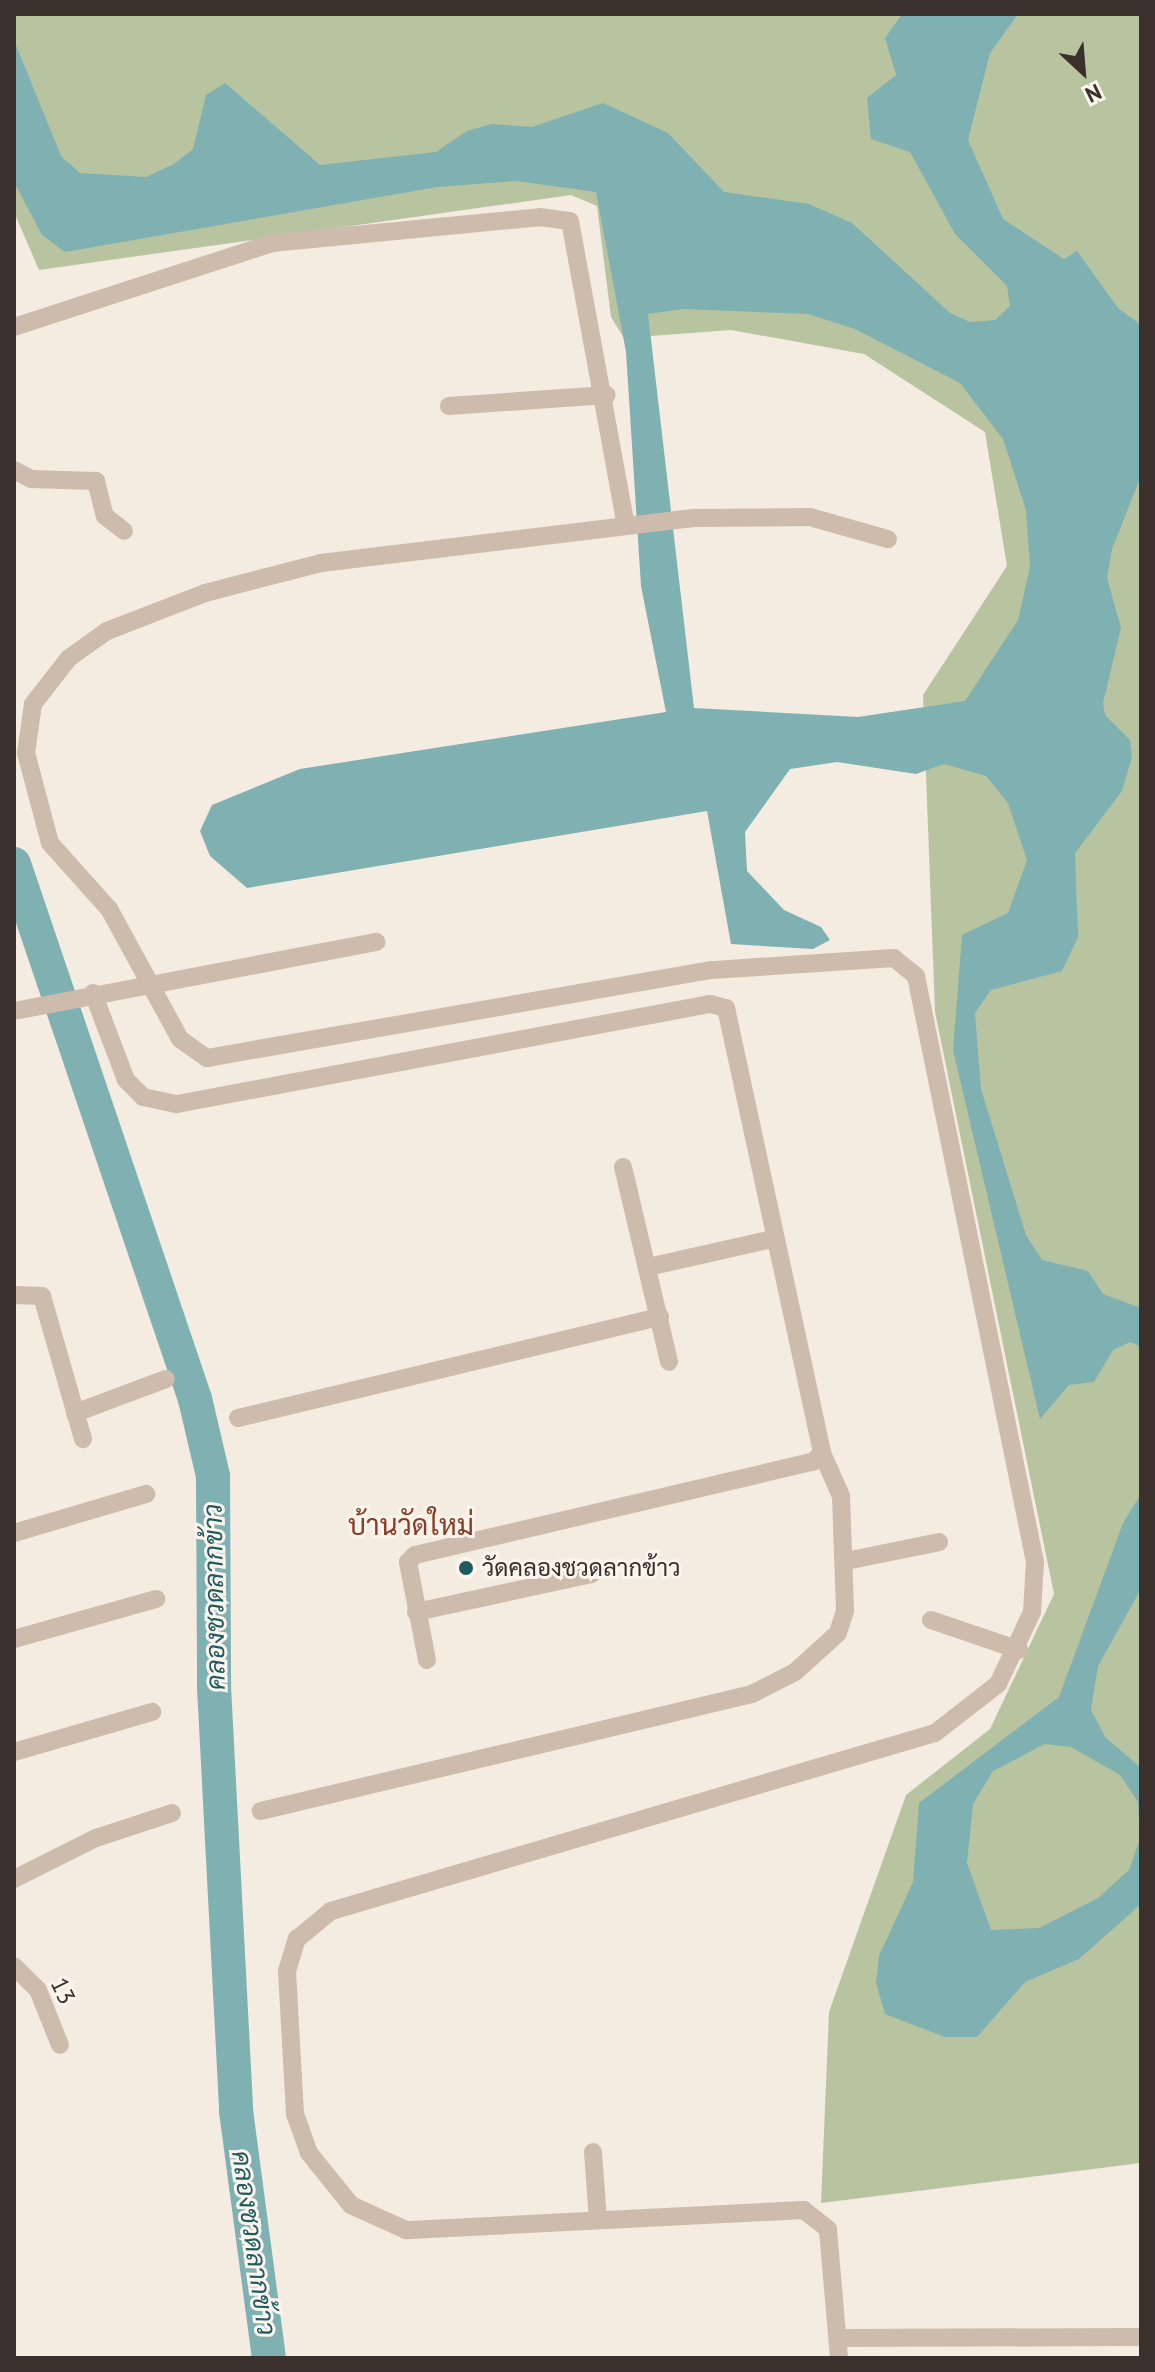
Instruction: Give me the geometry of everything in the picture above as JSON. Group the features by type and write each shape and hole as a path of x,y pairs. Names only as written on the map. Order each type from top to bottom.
{"street":[{"path":"14,327 272,243 555,217 570,221 578,235 630,526"},
{"path":"449,406 607,395"},
{"path":"14,470 31,479 96,481 105,516 124,531"},
{"path":"839,2358 828,2229 804,2210 406,2230 332,2188 295,2114 287,1988 297,1939 331,1911 935,1733 998,1684 1019,1650 1032,1612 1035,1562 921,987 907,965 865,958 711,970 207,1058 180,1039 109,909 50,843 36,801 26,753 33,704 69,658 107,631 205,593 321,563 695,518 810,517 888,539"},
{"path":"14,1011 149,981 377,942"},
{"path":"93,993 126,1080 143,1097 177,1104 721,1005 729,1017 772,1239 822,1453 841,1496 846,1561 838,1633 795,1672 752,1694 261,1811"},
{"path":"623,1167 669,1362"},
{"path":"648,1267 772,1239"},
{"path":"14,1295 42,1296 83,1439"},
{"path":"238,1418 660,1317"},
{"path":"75,1413 166,1379"},
{"path":"427,1660 408,1562 415,1555 813,1462 822,1453"},
{"path":"14,1533 146,1494"},
{"path":"846,1561 939,1542"},
{"path":"416,1612 592,1574"},
{"path":"14,1639 156,1599"},
{"path":"931,1620 1019,1650"},
{"path":"14,1752 152,1712"},
{"path":"14,1879 96,1838 172,1813"},
{"name":"13","path":"14,1966 38,1990 60,2045"},
{"path":"593,2152 598,2220"},
{"path":"838,2338 1141,2337"}],"green space":[{"path":"14,14 1141,14 1141,2163 821,2203 829,2012 906,1795 990,1729 1054,1594 935,1012 923,695 1007,566 985,432 864,354 731,330 624,338 611,317 597,206 571,195 39,270 14,212"}],"water":[{"path":"902,14 1018,14 990,53 968,140 1003,219 1064,259 1077,251 1118,308 1141,325 1141,476 1112,549 1107,578 1121,628 1103,703 1105,715 1130,740 1132,757 1122,791 1075,853 1078,937 1062,971 991,990 975,1013 981,1089 1026,1235 1042,1260 1088,1271 1103,1294 1141,1308 1141,1347 1130,1342 1113,1350 1094,1382 1069,1385 1040,1419 953,1050 962,935 1008,913 1027,860 1008,803 986,776 944,764 916,774 837,762 790,769 745,832 747,871 784,910 821,927 830,940 813,949 731,944 707,811 247,888 210,856 200,831 212,805 300,769 666,712 641,586 626,352 596,192 516,181 437,187 65,252 42,235 14,182 14,40 61,156 80,173 146,177 174,164 193,149 206,95 225,83 320,165 436,152 467,131 492,124 532,127 603,103 668,133 724,192 809,204 852,223 950,313 970,322 995,320 1010,306 1007,286 955,234 910,152 871,139 867,98 896,75 885,38","holes":["683,309 808,314 855,329 960,383 1003,439 1026,510 1030,567 1018,620 965,701 858,717 694,708 648,314"]},
{"path":"1141,1494 1141,1589 1098,1666 1091,1710 1105,1737 1141,1768 1141,1904 1079,1959 1025,1982 977,2037 945,2037 885,2014 876,1983 879,1956 913,1882 919,1803 1059,1697 1123,1523","holes":["1045,1744 1071,1747 1120,1775 1138,1802 1140,1839 1129,1870 1098,1898 1039,1928 991,1930 967,1863 973,1804 993,1771"]}],"waterway":[{"name":"คลองชวดลากข้าว","path":"14,864 195,1399 213,1476 214,1687 236,2111 269,2358"}],"place":[{"name":"วัดคลองชวดลากข้าว","path":"466,1568"}],"district":[{"name":"บ้านวัดใหม่","path":"411,1525"}]}
